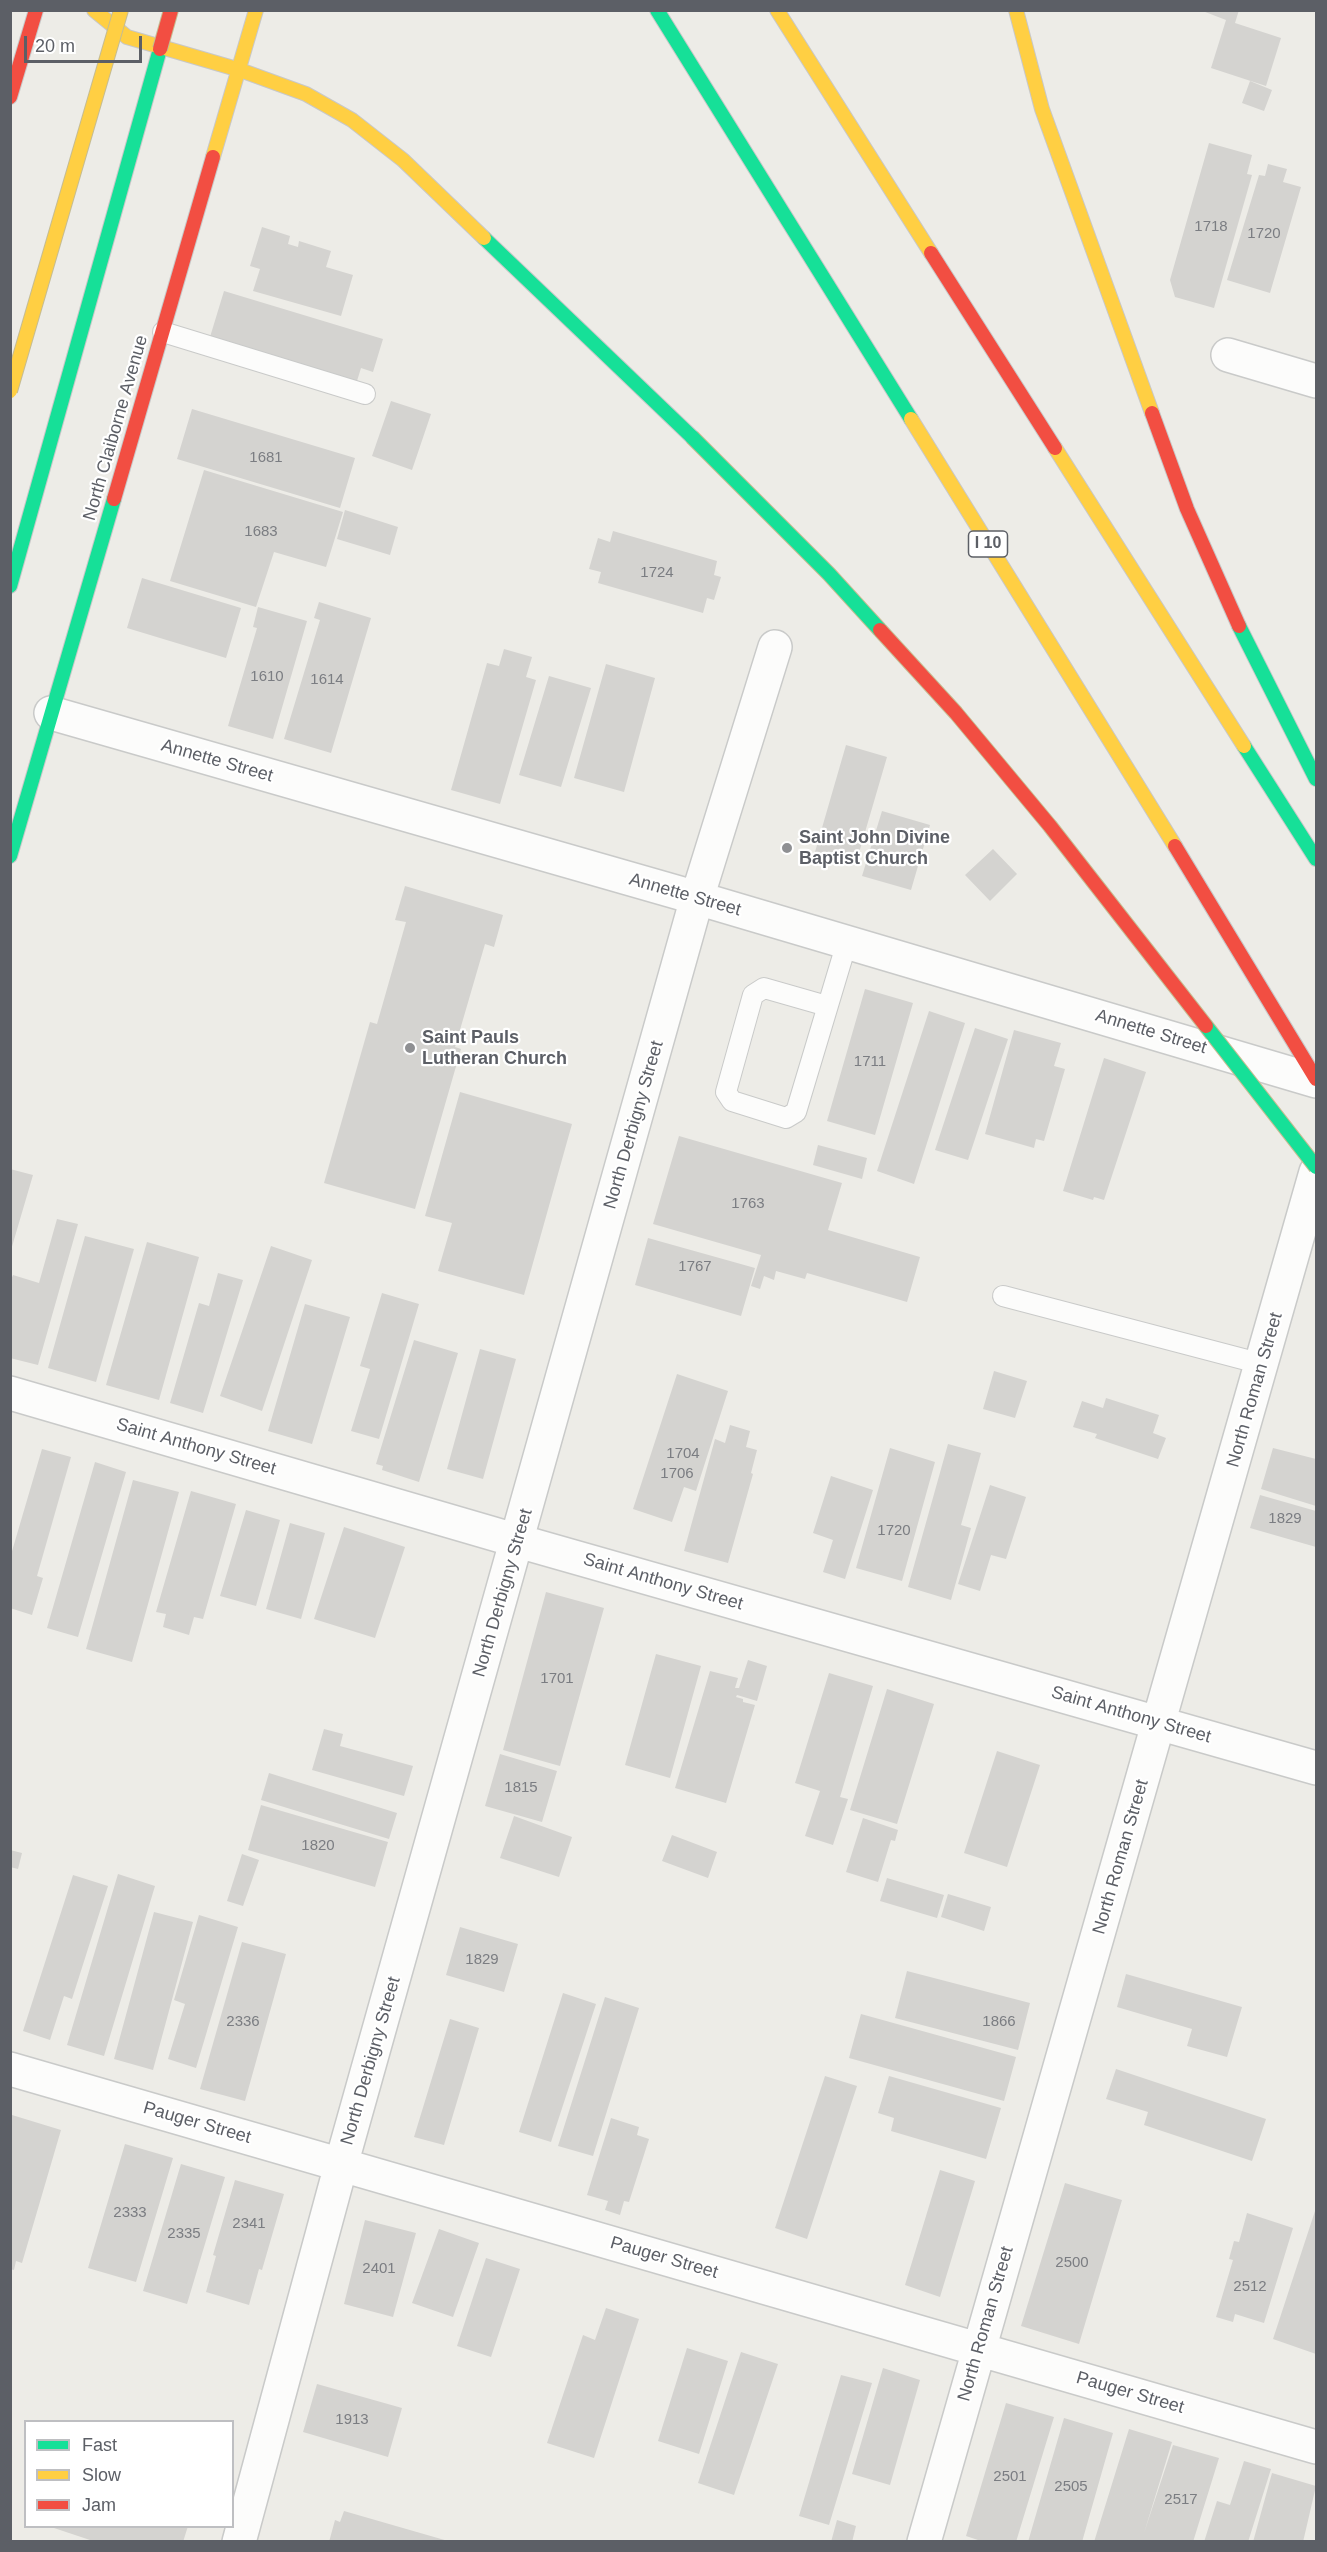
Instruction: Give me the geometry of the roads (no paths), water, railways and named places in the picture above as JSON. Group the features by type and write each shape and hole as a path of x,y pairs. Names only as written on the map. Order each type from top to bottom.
{"main road":[{"path":"10,97 36,10"},
{"path":"94,10 127,37 240,70 306,94 352,120 403,160 692,437 829,574 956,713 1050,826 1317,1167"},
{"path":"10,391 121,10"},
{"path":"10,586 171,10"},
{"name":"North Claiborne Avenue","path":"10,855 256,10"},
{"name":"I 10","path":"657,10 1161,822 1317,1080"},
{"path":"777,10 1317,859"},
{"path":"1016,10 1042,109 1187,509 1235,618 1317,779"}],"street":[{"path":"1228,355 1317,381"},
{"name":"North Derbigny Street","path":"239,2541 341,2165 697,898 775,647"},
{"name":"Annette Street","path":"51,713 697,898 1317,1080"},
{"name":"North Roman Street","path":"924,2541 1317,1172"},
{"name":"Saint Anthony Street","path":"10,1393 518,1541 1317,1768"},
{"name":"Pauger Street","path":"10,2069 1317,2447"}],"lane":[{"path":"163,332 365,394"},
{"path":"827,1006 764,988 753,995 726,1092 732,1101 786,1118 796,1112 846,942"},
{"path":"1003,1296 1262,1364"}],"place":[{"name":"Saint John Divine Baptist Church","path":"787,848"},
{"name":"Saint Pauls Lutheran Church","path":"410,1048"}]}
